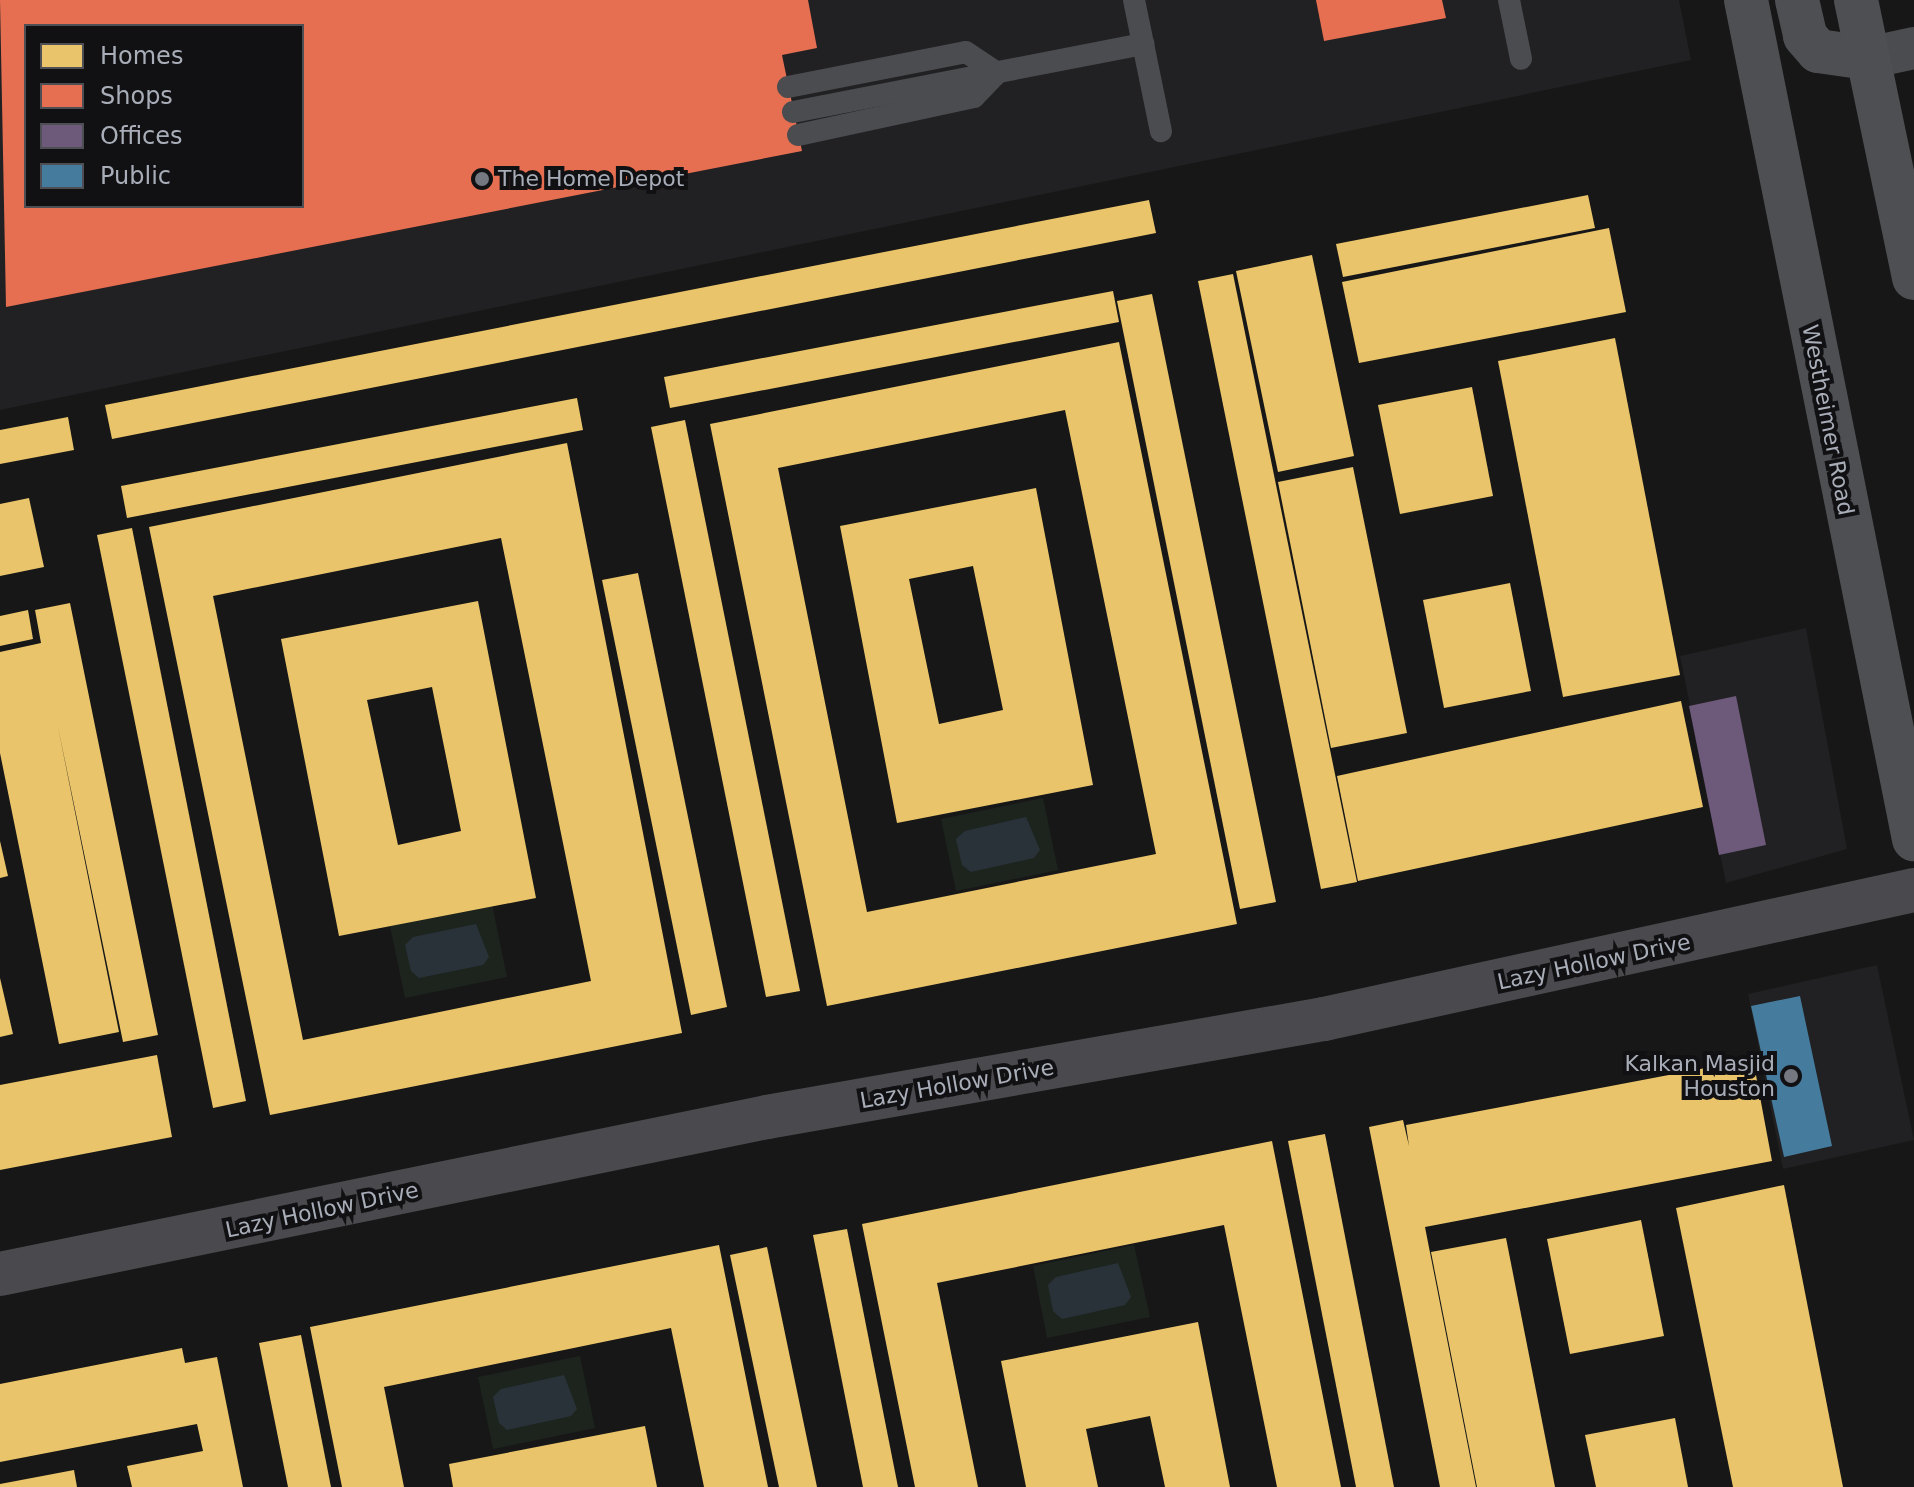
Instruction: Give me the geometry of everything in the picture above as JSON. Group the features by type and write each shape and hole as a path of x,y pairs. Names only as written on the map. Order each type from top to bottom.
{"main road":[{"name":"Westheimer Road","path":"1746,0 1914,839"},
{"path":"1797,0 1805,36 1818,51 1868,58"},
{"path":"1856,0 1914,278"}],"street":[{"path":"1868,58 1914,48"},
{"name":"Lazy Hollow Drive","path":"0,1274 767,1117 1324,1019 1914,890"}],"lane":[{"path":"1134,0 1161,131"},
{"path":"1509,0 1521,59"},
{"path":"793,112 1143,44"},
{"path":"788,87 966,52 997,73"},
{"path":"798,135 974,97 997,73"}],"shaded area":[{"path":"0,0 1679,0 1691,60 0,410"},
{"path":"1806,628 1847,849 1726,883 1680,656"},
{"path":"1043,798 1058,870 956,891 941,819"},
{"path":"1026,817 1040,850 1034,858 971,872 962,865 956,839 965,831"},
{"path":"492,904 507,977 405,998 390,926"},
{"path":"476,924 489,957 483,965 419,978 411,971 405,945 413,937"},
{"path":"1877,965 1914,1140 1783,1169 1748,994"},
{"path":"1134,1245 1150,1317 1047,1338 1033,1266"},
{"path":"1118,1263 1131,1297 1125,1305 1062,1319 1053,1311 1048,1285 1056,1277"},
{"path":"580,1356 595,1428 493,1449 478,1377"},
{"path":"564,1375 577,1409 571,1416 507,1430 499,1423 493,1397 501,1389"}],"building: Homes":[{"path":"1588,195 1595,228 1343,277 1336,244"},
{"path":"1149,200 1156,233 112,439 105,405"},
{"path":"1609,228 1626,312 1359,363 1342,282"},
{"path":"1312,255 1354,456 1278,472 1236,271"},
{"path":"1233,274 1357,882 1321,889 1198,281"},
{"path":"1113,291 1119,322 670,408 664,377"},
{"path":"1152,294 1276,902 1240,909 1117,301"},
{"path":"1615,338 1680,675 1563,697 1498,361"},
{"path":"1119,342 1237,924 827,1006 710,424","holes":["1065,410 1156,854 867,912 778,468"]},
{"path":"1472,387 1493,496 1400,514 1378,405"},
{"path":"577,398 583,430 127,518 121,486"},
{"path":"68,417 74,450 0,464 0,430"},
{"path":"685,420 800,991 766,997 651,427"},
{"path":"567,443 682,1033 270,1115 149,527","holes":["501,538 591,981 303,1040 213,596"]},
{"path":"1353,467 1407,733 1331,748 1278,482"},
{"path":"1036,488 1093,785 897,823 840,526","holes":["973,566 1003,710 939,724 909,579"]},
{"path":"29,498 44,567 0,576 0,504"},
{"path":"132,528 246,1101 213,1108 97,535"},
{"path":"638,573 727,1007 691,1015 602,580"},
{"path":"1510,583 1531,691 1444,708 1423,600"},
{"path":"478,601 536,898 339,936 281,639","holes":["432,687 461,831 398,845 367,700"]},
{"path":"70,603 158,1035 123,1042 58,727 119,1032 59,1044 0,753 0,652 41,643 35,610"},
{"path":"28,610 33,639 0,646 0,616"},
{"path":"1681,701 1703,807 1358,881 1337,776"},
{"path":"0,841 8,876 0,878"},
{"path":"0,978 13,1034 0,1037"},
{"path":"157,1055 172,1137 0,1170 0,1085"},
{"path":"1753,1059 1772,1161 1425,1227 1476,1487 1440,1487 1369,1127 1403,1120 1409,1146 1406,1125"},
{"path":"1325,1134 1394,1487 1356,1487 1288,1141"},
{"path":"1272,1141 1341,1487 1277,1487 1224,1225 937,1283 978,1487 915,1487 862,1224"},
{"path":"1784,1185 1843,1487 1733,1487 1676,1208"},
{"path":"1641,1220 1664,1336 1570,1354 1547,1239"},
{"path":"847,1229 898,1487 863,1487 813,1235"},
{"path":"1506,1238 1555,1487 1477,1487 1431,1252"},
{"path":"719,1245 768,1487 704,1487 671,1328 384,1387 404,1487 342,1487 310,1327"},
{"path":"767,1247 817,1487 779,1487 730,1255"},
{"path":"1198,1322 1230,1487 1165,1487 1150,1416 1086,1429 1098,1487 1026,1487 1001,1361"},
{"path":"301,1335 331,1487 288,1487 259,1343"},
{"path":"182,1348 185,1363 217,1357 243,1487 132,1487 127,1466 203,1451 197,1424 0,1462 0,1384"},
{"path":"1675,1418 1688,1487 1596,1487 1585,1435"},
{"path":"645,1426 657,1487 453,1487 449,1464"},
{"path":"74,1470 77,1487 0,1487 0,1484"}],"building: Shops":[{"name":"The Home Depot","path":"0,0 808,0 817,48 782,55 802,151 6,307"},
{"path":"1316,0 1442,0 1446,18 1324,41"}],"building: Offices":[{"path":"1736,696 1766,845 1719,855 1689,706"}],"building: Public":[{"name":"Kalkan Masjid Houston","path":"1800,996 1832,1146 1784,1157 1751,1006"}],"place":[{"name":"The Home Depot","path":"482,179"},
{"name":"Kalkan Masjid Houston","path":"1791,1076"}]}
